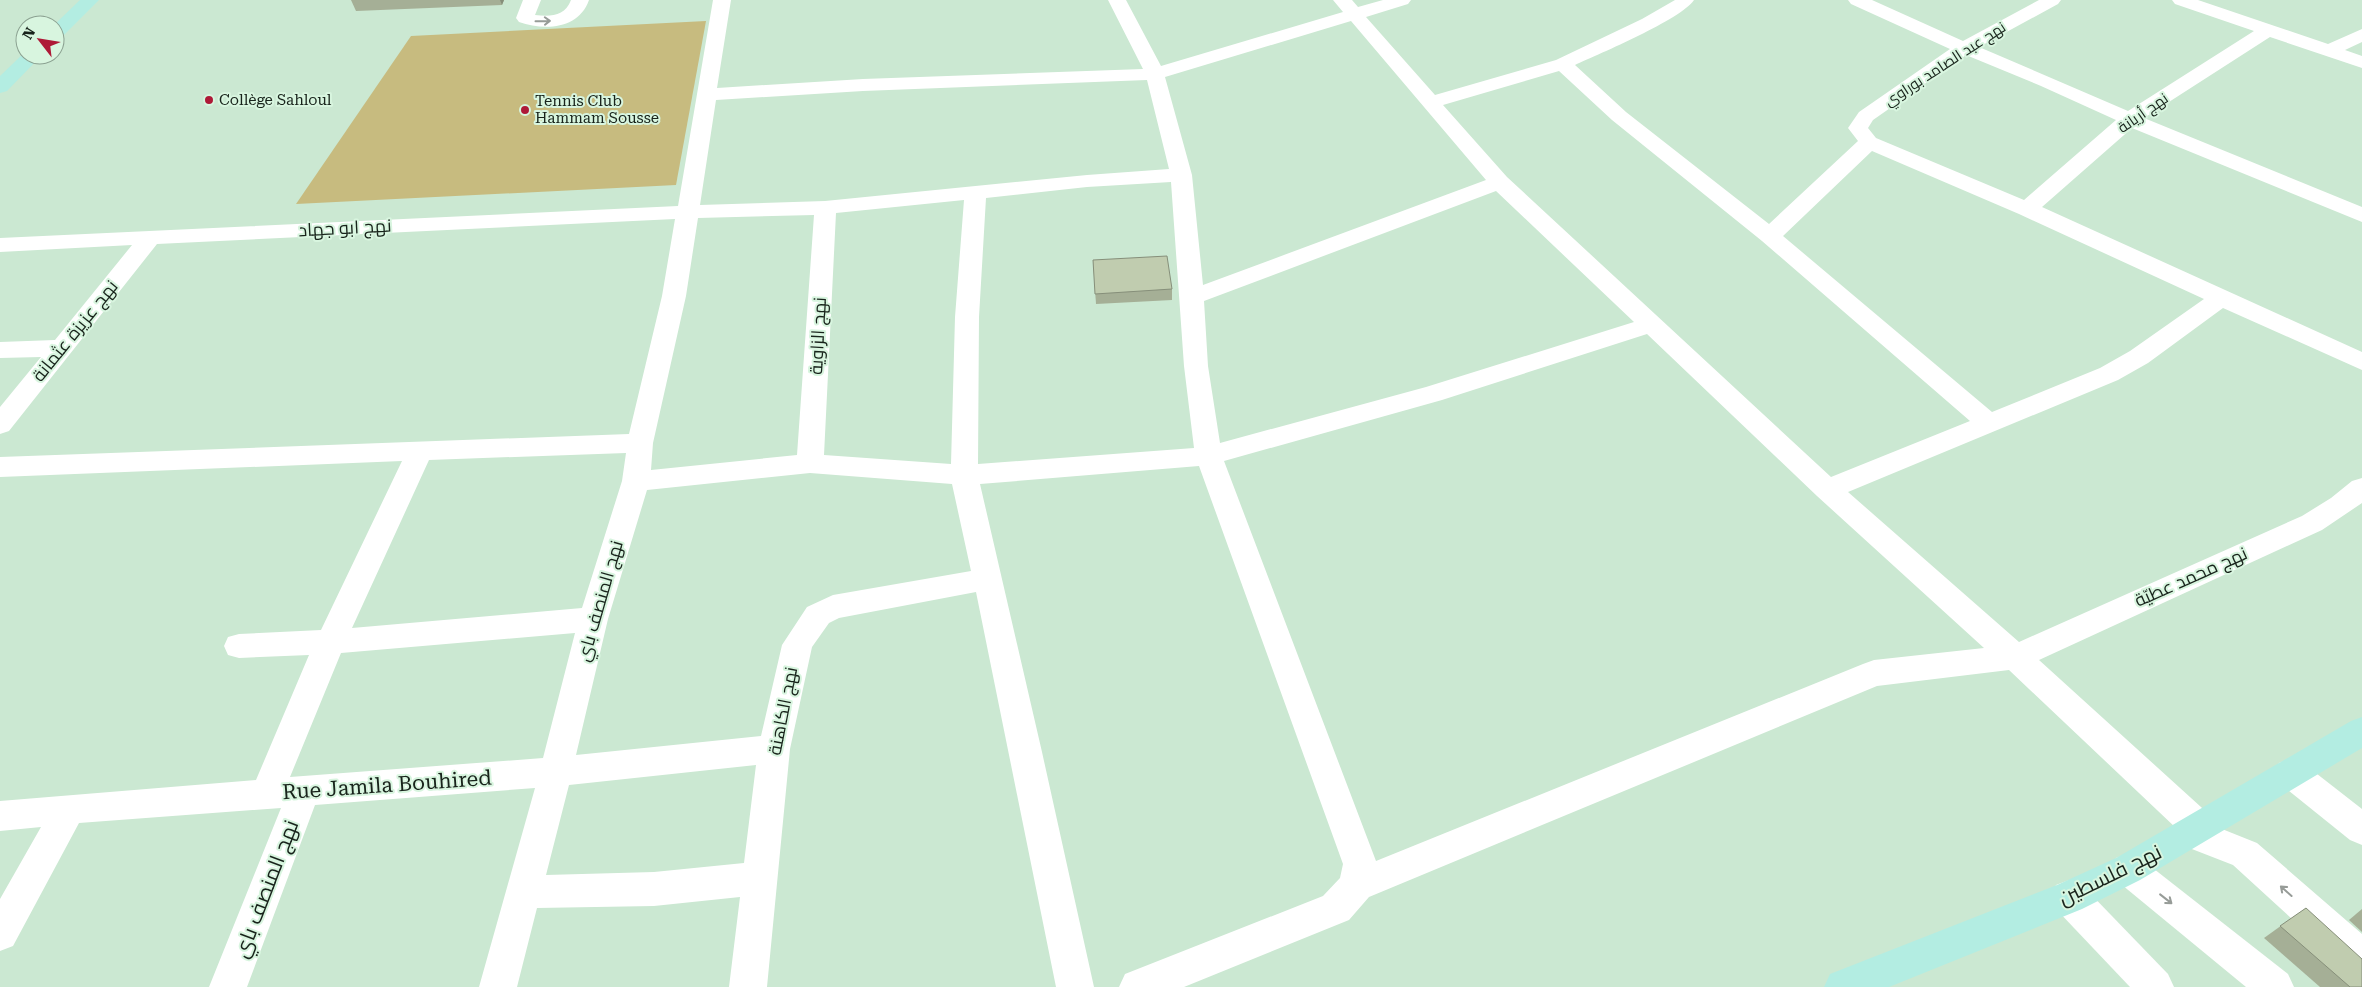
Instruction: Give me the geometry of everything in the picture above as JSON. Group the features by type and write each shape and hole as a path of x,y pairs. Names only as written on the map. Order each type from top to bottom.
{"main road":[{"path":"65,24 90,0"},
{"path":"0,87 23,65"},
{"name":"نهج فلسطين","path":"1843,987 2069,897 2128,869 2196,831 2291,772 2362,731"}],"street":[{"path":"532,0 525,18 536,21 554,20 568,16 577,9 580,0"},
{"name":"نهج المنصف باي","path":"498,987 556,772 593,619 636,481 640,443 674,296 722,0"},
{"path":"1118,0 1155,74 1181,175 1196,366 1210,456 1360,864 1357,884 1336,908 1138,987"},
{"path":"707,95 928,82 1155,74 1348,8 1402,0"},
{"path":"1429,103 1563,64 1648,23 1680,5 1685,0"},
{"path":"1857,0 1964,48 2131,118 2174,139 2362,215"},
{"name":"نهج عبد الصامد بوراوي","path":"1869,142 1858,128 1866,116 1964,48 2052,0"},
{"path":"2181,0 2362,62"},
{"path":"1348,8 1499,182 1650,325 1827,489 2015,657 2196,831 2245,854 2362,958"},
{"name":"نهج أريانة","path":"2027,209 2131,118 2268,30"},
{"path":"2328,51 2362,35"},
{"path":"1563,64 1619,116 1770,236 1989,423"},
{"path":"1770,236 1869,142 2027,209 2362,362"},
{"name":"نهج ابو جهاد","path":"0,245 689,212 825,208 1087,181 1181,175"},
{"path":"1192,297 1499,182"},
{"path":"975,193 967,317 964,475 1026,752 1075,987"},
{"name":"نهج الزاوية","path":"810,463 825,208"},
{"name":"نهج عزيزة عثمانة","path":"0,425 150,238"},
{"path":"1827,489 2109,374 2139,357 2221,298"},
{"path":"636,481 810,463 964,475 1210,456 1433,394 1650,325"},
{"path":"0,350 62,348"},
{"path":"0,466 640,443"},
{"path":"267,794 330,642 420,451"},
{"name":"نهج محمد عطيّة","path":"1357,884 1874,673 2015,657 2312,523 2341,505 2362,488"},
{"name":"نهج الكاهنة","path":"748,987 774,749 796,645 818,615 833,607 987,580"},
{"path":"240,646 330,642 593,619"},
{"name":"Rue Jamila Bouhired","path":"0,816 69,808 556,772 774,749"},
{"path":"2291,772 2362,829"},
{"name":"نهج المنصف باي","path":"228,987 304,791"},
{"path":"0,934 69,808"},
{"path":"2128,869 2274,987"},
{"path":"524,892 654,889 760,878"},
{"path":"2069,897 2154,987"}],"shaded area":[{"name":"Tennis Club Hammam Sousse","path":"706,21 676,185 296,204 411,36"}],"building":[{"path":"1167,256 1172,289 1095,294 1093,260"},
{"path":"2306,908 2362,959 2362,987 2350,987 2280,926"}],"place":[{"name":"Collège Sahloul","path":"209,100"},
{"name":"Tennis Club Hammam Sousse","path":"525,110"}]}
